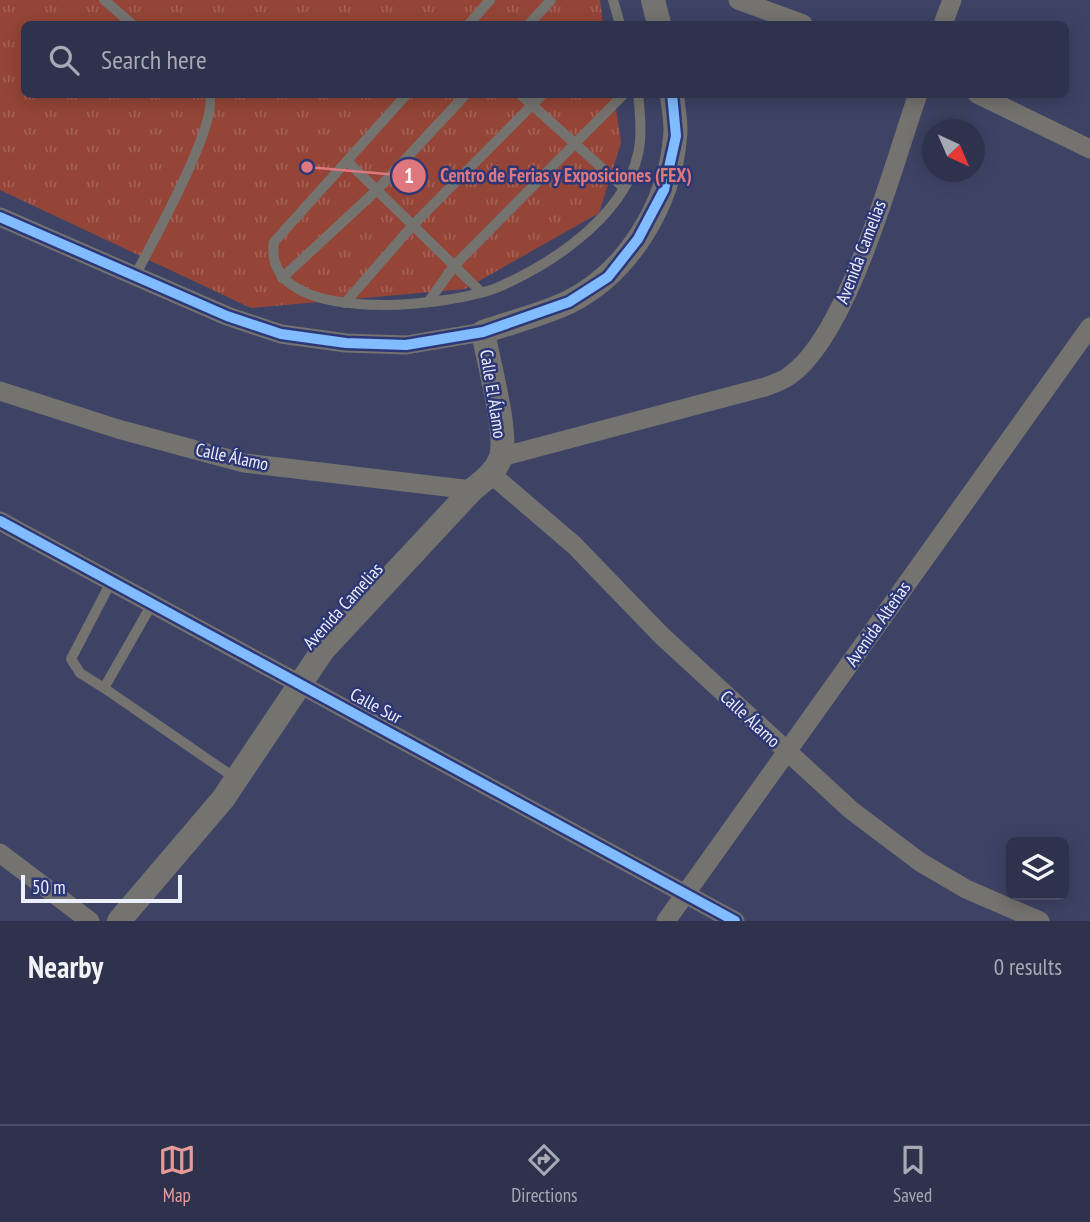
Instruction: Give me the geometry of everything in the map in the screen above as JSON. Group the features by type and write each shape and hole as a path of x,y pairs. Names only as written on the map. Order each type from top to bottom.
{"street":[{"path":"653,0 658,21"},
{"path":"738,0 795,21"},
{"path":"944,21 952,0"},
{"path":"0,217 227,317 281,334 346,344 407,345 483,332 569,302 608,277 638,239 664,190 676,136 672,98"},
{"name":"Avenida Camelias","path":"120,921 236,779 323,650 496,465 765,387 788,377 808,360 827,333 850,288 917,98"},
{"path":"986,98 1088,145"},
{"name":"Avenida Alteñas","path":"666,921 1090,327"},
{"name":"Calle El Álamo","path":"483,332 502,438 496,465"},
{"name":"Calle Álamo","path":"0,391 118,429 244,463 472,490"},
{"name":"Calle Álamo","path":"496,465 661,635 786,753 851,810 920,862 966,889 1040,921"},
{"name":"Calle Sur","path":"0,521 735,921"},
{"path":"0,853 90,921"}],"lane":[{"path":"104,0 117,4 130,21"},
{"path":"472,21 490,0"},
{"path":"532,21 551,0"},
{"path":"613,0 616,21"},
{"path":"135,276 198,150 212,105 210,98"},
{"path":"403,98 274,242 272,256 282,278 318,300 345,303 429,301 499,287 551,258 590,229 623,187 640,143 638,98"},
{"path":"282,278 377,190 462,98"},
{"path":"524,98 623,187"},
{"path":"345,303 413,225 540,98"},
{"path":"429,301 454,266 620,98"},
{"path":"347,161 480,291"},
{"path":"111,582 71,659 80,673 236,779"},
{"path":"104,688 152,604"}],"green space":[{"path":"0,0 600,0 603,21 21,21 21,98 614,98 621,143 599,213 465,289 251,308 0,190"}],"cycle path":[{"path":"0,217 227,316 281,334 346,343 406,345 483,332 569,302 608,277 638,239 664,190 676,136 672,98"},
{"path":"0,521 735,921"}],"place":[{"name":"Centro de Ferias y Exposiciones (FEX)","path":"307,167"}]}
